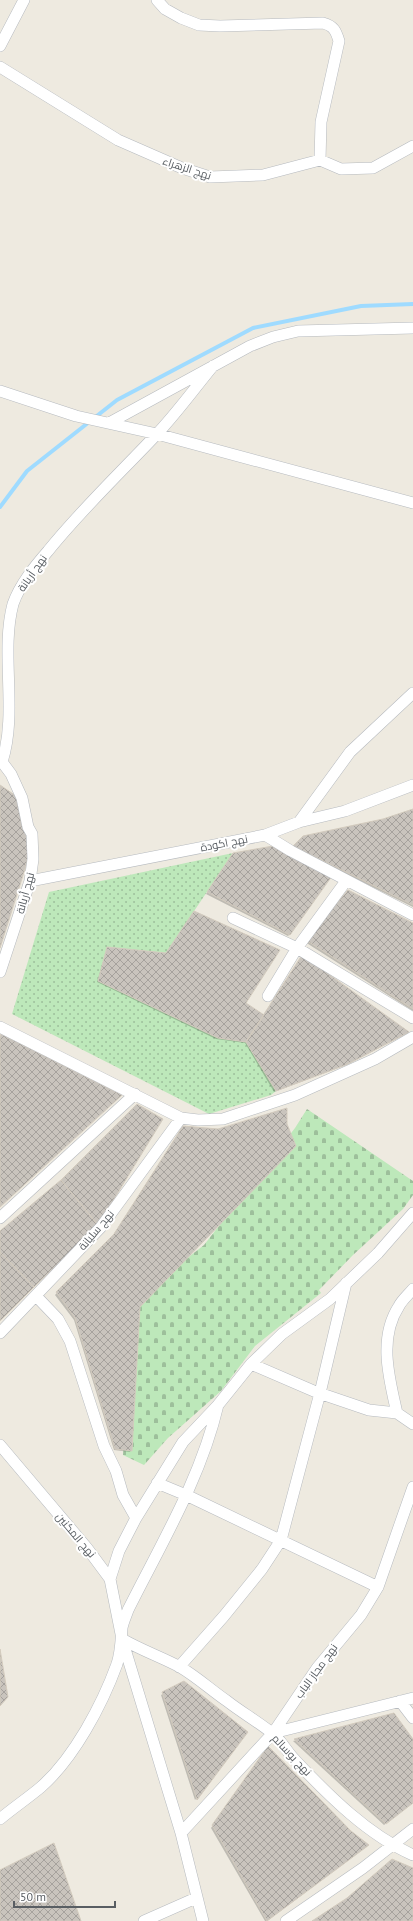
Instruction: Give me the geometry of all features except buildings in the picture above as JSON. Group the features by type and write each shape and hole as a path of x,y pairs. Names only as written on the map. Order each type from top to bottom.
{"street":[{"path":"0,46 24,0"},
{"path":"157,0 175,15 199,24 220,26 323,23 330,25 336,30 339,41 321,122 320,160 341,169 374,168 413,146"},
{"name":"نهج الزهراء","path":"0,67 118,140 176,166 210,177 263,175 320,160"},
{"path":"109,423 250,346 273,337 298,331 413,328"},
{"name":"نهج أريانة","path":"0,972 30,881 33,859 32,834 28,827 22,798 11,774 1,763 7,747 9,702 7,658 13,604 19,590 35,566 66,529 157,434 213,366"},
{"path":"0,391 45,407 157,434 413,503"},
{"path":"299,822 350,752 413,693"},
{"name":"نهج اكودة","path":"30,881 265,835 299,822 345,811 413,785"},
{"path":"265,835 346,881 413,915"},
{"path":"268,996 297,948 346,881"},
{"path":"233,918 297,948 413,1018"},
{"path":"0,1027 181,1118 198,1120 223,1119 289,1098 374,1059 413,1037"},
{"path":"0,1218 135,1094"},
{"name":"نهج سليانة","path":"0,1333 101,1227 181,1118"},
{"path":"110,1579 119,1551 136,1518 183,1442 218,1405 251,1364 282,1334 330,1299 378,1253 413,1213"},
{"path":"179,1667 224,1616 262,1569 281,1540 320,1393 346,1283"},
{"path":"397,1413 389,1376 386,1348 390,1327 399,1306 413,1289"},
{"path":"36,1296 58,1319 70,1341 104,1446 116,1471 123,1495 136,1518"},
{"path":"251,1364 296,1385 369,1410 397,1413 413,1424"},
{"path":"0,1819 41,1786 71,1754 84,1732 108,1684 117,1662 122,1639 122,1627 128,1610 186,1494 211,1435 218,1405"},
{"name":"نهج المكنين","path":"0,1445 87,1548 110,1579 122,1639 181,1833 196,1898 203,1921"},
{"path":"157,1483 186,1494 378,1587"},
{"name":"نهج مجاز الباب","path":"181,1833 273,1733 317,1668 361,1615 378,1587 400,1530 413,1487"},
{"name":"نهج بوسالم","path":"122,1639 140,1650 179,1667 210,1686 225,1700 273,1733 295,1760 339,1803 392,1846 413,1855"},
{"path":"273,1733 413,1698"},
{"path":"400,1701 413,1718"},
{"path":"286,1921 363,1868 413,1828"},
{"path":"144,1921 196,1898"}],"green space":[{"path":"233,853 166,953 107,947 98,981 218,1038 246,1042 276,1091 271,1095 209,1114 12,1014 49,892"},
{"path":"307,1109 413,1181 413,1195 403,1209 353,1255 319,1290 321,1293 255,1346 221,1391 168,1438 144,1465 123,1455 132,1338 130,1303 204,1245 295,1128"}],"waterway":[{"path":"0,507 27,471 117,400 253,328 361,306 413,304"}]}
